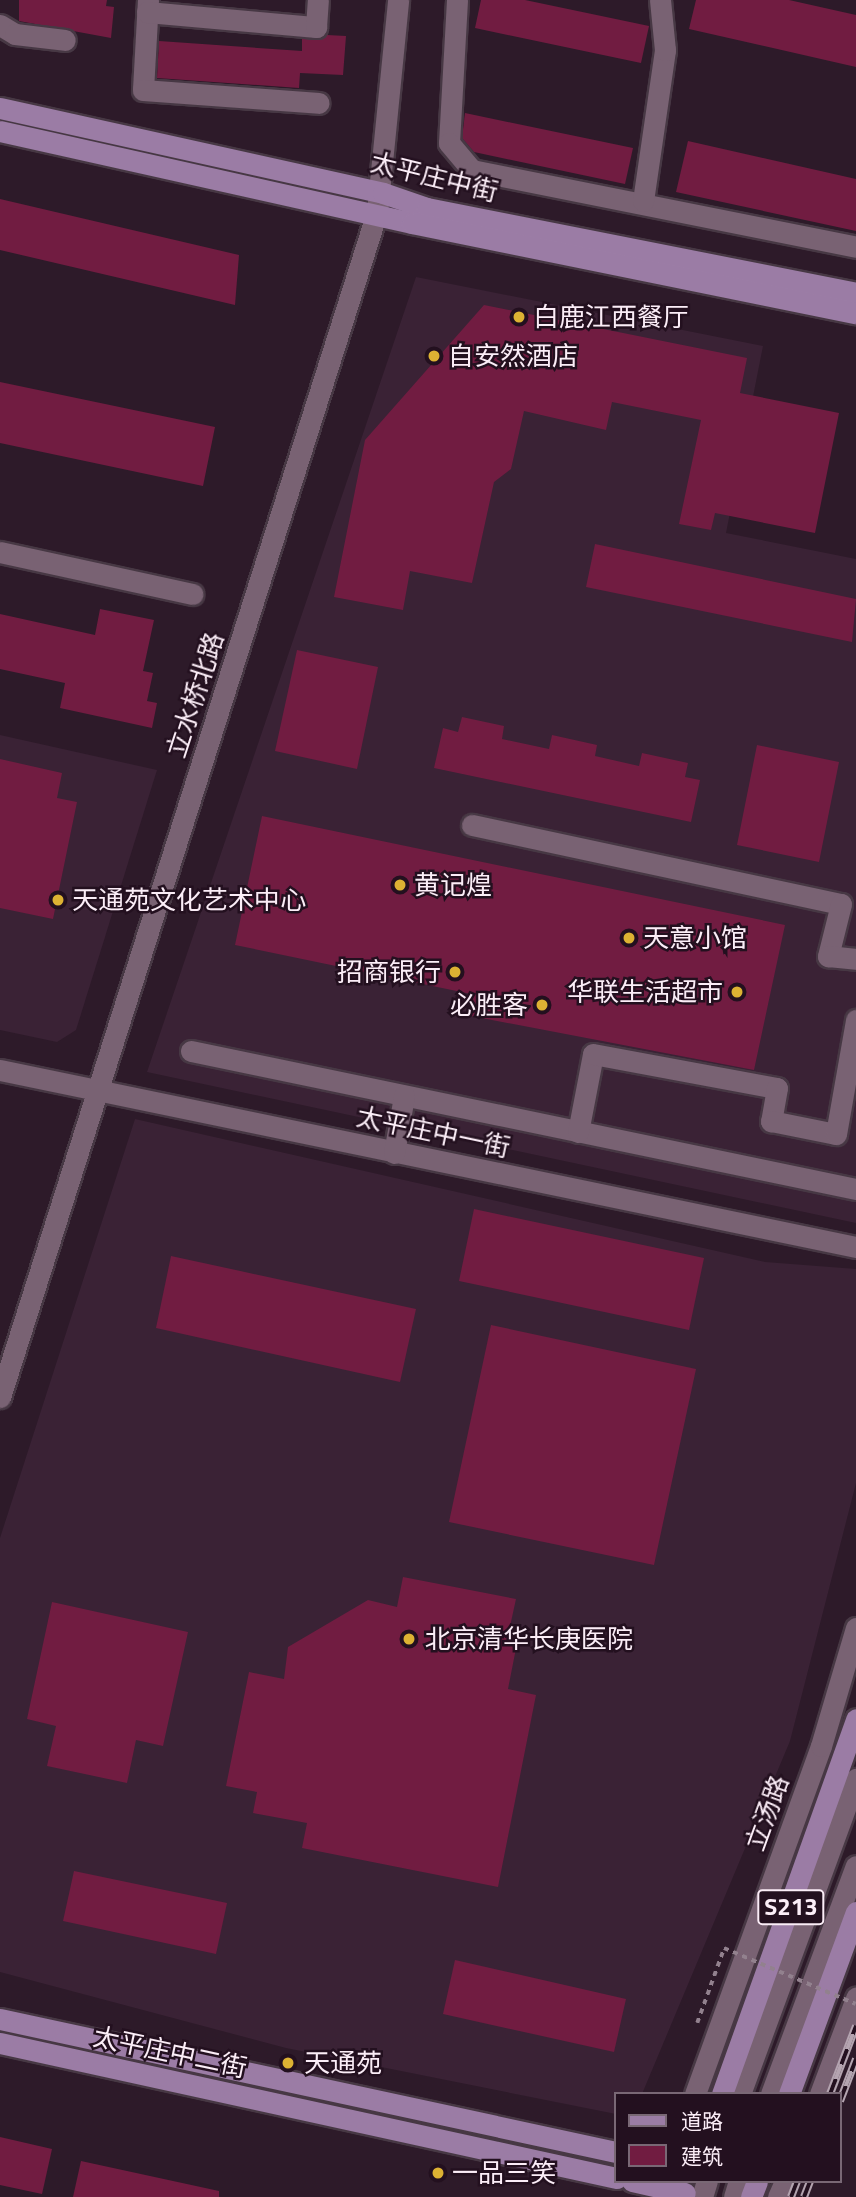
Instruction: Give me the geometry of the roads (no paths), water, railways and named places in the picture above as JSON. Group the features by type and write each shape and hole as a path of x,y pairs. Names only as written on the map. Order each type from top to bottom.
{"main road":[{"name":"太平庄中街","path":"0,108 380,202 412,223 856,313"},
{"name":"太平庄中街","path":"0,131 380,202 427,208 856,293"},
{"name":"立汤路","path":"723,2092 856,1719"},
{"name":"S213","path":"790,2092 856,1912"},
{"name":"太平庄中二街","path":"0,2019 614,2152"},
{"name":"太平庄中二街","path":"0,2043 614,2178"},
{"path":"640,2183 690,2192"}],"street":[{"path":"318,0 316,27 148,6 144,90 319,103"},
{"name":"立水桥北路","path":"0,1397 380,202 398,0"},
{"path":"457,0 449,143 472,170 643,201 856,247"},
{"path":"643,201 665,50 660,0"},
{"path":"0,25 15,34 65,40"},
{"path":"0,552 192,594"},
{"path":"472,825 841,904 828,956 856,959"},
{"path":"578,1132 593,1054 777,1088 771,1121 846,1136 856,1020"},
{"path":"191,1051 856,1189"},
{"name":"太平庄中一街","path":"0,1070 856,1247"},
{"path":"394,1153 404,1096"},
{"name":"立汤路","path":"696,2092 821,1746 856,1628"},
{"path":"741,2092 856,1779"},
{"path":"772,2092 856,1866"},
{"path":"821,2092 856,1998"}],"railway":[{"path":"831,2092 856,2026"},
{"path":"842,2096 856,2059"},
{"path":"791,2197 796,2183"},
{"path":"804,2197 809,2183"}],"place":[{"name":"白鹿江西餐厅","path":"519,317"},
{"name":"自安然酒店","path":"434,356"},
{"name":"黄记煌","path":"400,885"},
{"name":"天通苑文化艺术中心","path":"58,900"},
{"name":"天意小馆","path":"629,938"},
{"name":"招商银行","path":"455,972"},
{"name":"华联生活超市","path":"737,992"},
{"name":"必胜客","path":"542,1005"},
{"name":"北京清华长庚医院","path":"409,1639"},
{"name":"天通苑","path":"288,2063"},
{"name":"一品三笑","path":"438,2173"}]}
